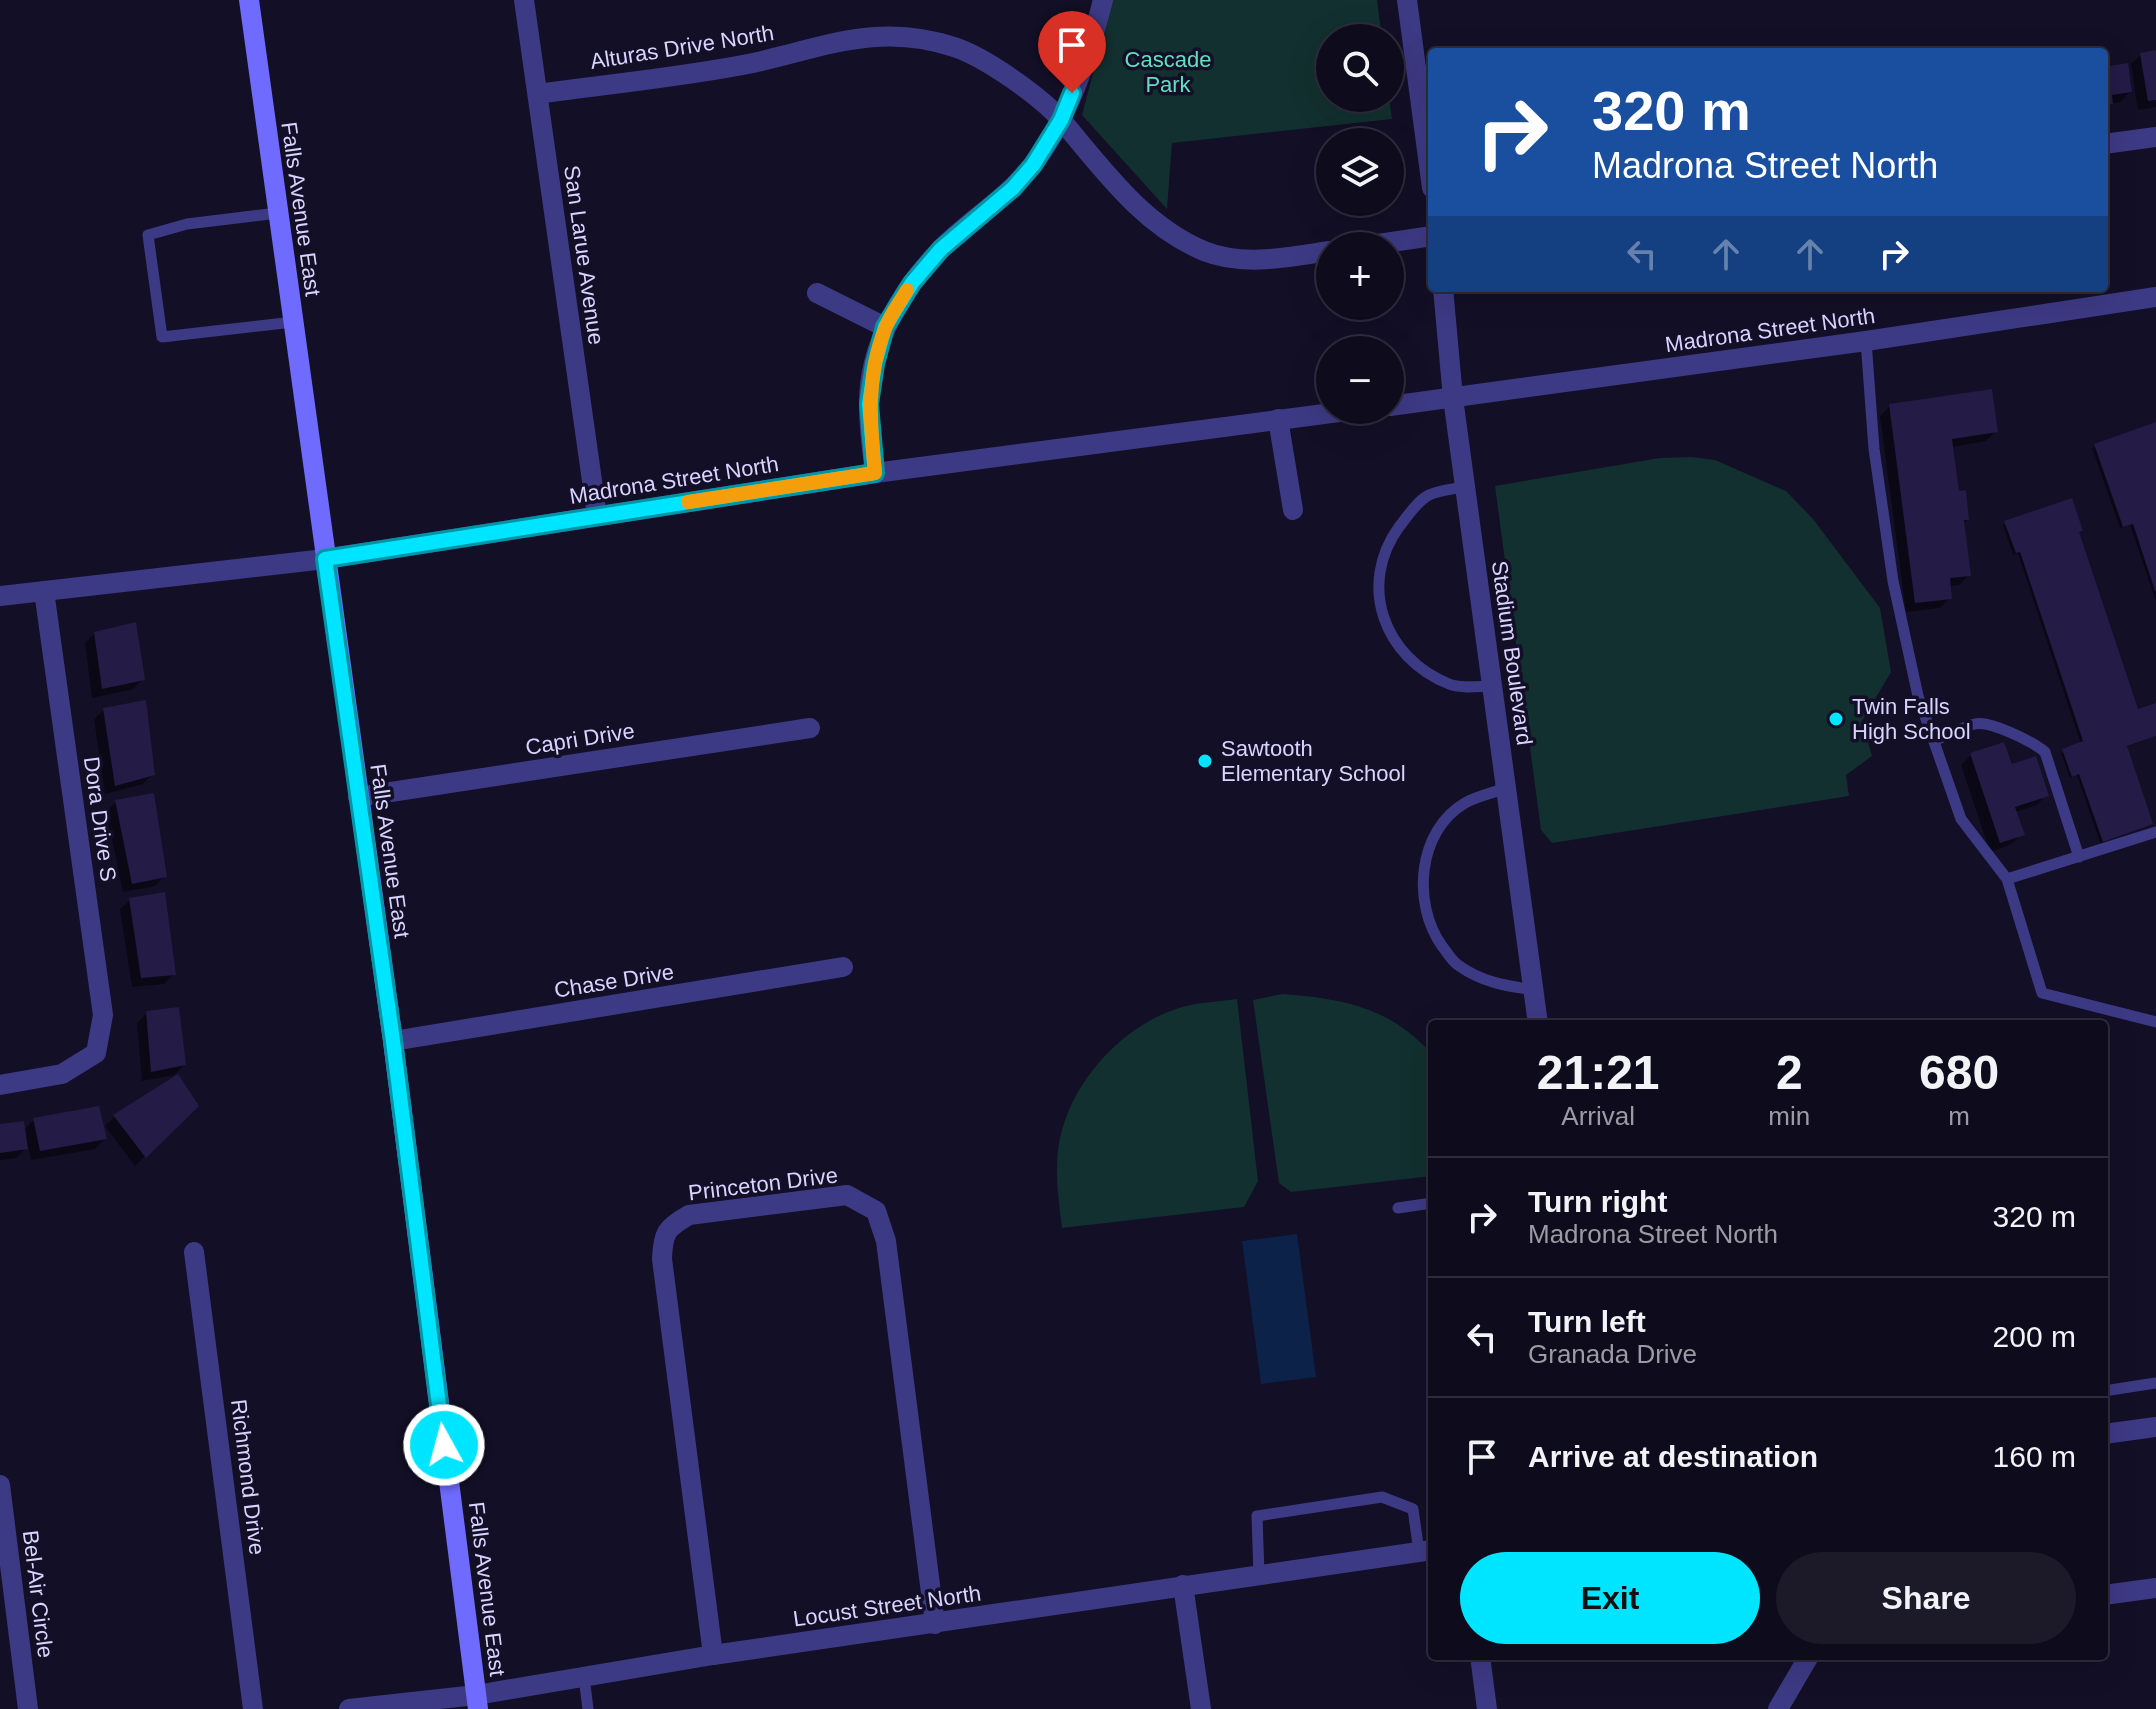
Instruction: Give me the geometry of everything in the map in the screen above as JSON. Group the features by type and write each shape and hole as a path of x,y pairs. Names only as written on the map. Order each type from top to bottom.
{"main road":[{"name":"Falls Avenue East","path":"249,0 393,1041 477,1702"}],"street":[{"name":"San Larue Avenue","path":"524,0 597,516"},
{"path":"875,473 869,404 885,327 912,283 941,249 1013,188 1033,165 1061,120 1093,38 1103,0"},
{"path":"1407,0 1428,158"},
{"name":"Alturas Drive North","path":"538,94 752,63 872,35 921,38 957,48 995,68 1061,120 1092,160 1154,222 1206,252 1244,259 1279,259 1316,253"},
{"path":"2108,143 2156,137"},
{"path":"1404,240 1428,237"},
{"name":"Stadium Boulevard","path":"1443,292 1453,398 1538,1020"},
{"path":"817,293 885,327"},
{"name":"Madrona Street North","path":"1404,404 1866,341 2156,297"},
{"name":"Madrona Street North","path":"0,596 325,559 875,473 1316,414"},
{"path":"1278,419 1293,510"},
{"name":"Dora Drive S","path":"0,1085 62,1074 96,1053 103,1015 44,591"},
{"name":"Capri Drive","path":"358,797 810,728"},
{"name":"Chase Drive","path":"393,1041 843,967"},
{"name":"Princeton Drive","path":"713,1655 662,1259 663,1239 671,1225 689,1215 847,1195 876,1211 886,1241 935,1624"},
{"name":"Richmond Drive","path":"194,1252 253,1709"},
{"path":"2108,1433 2156,1427"},
{"name":"Bel-Air Circle","path":"0,1485 28,1709"},
{"name":"Locust Street North","path":"349,1709 477,1702 584,1677 713,1655 1426,1551"},
{"path":"1183,1585 1201,1709"},
{"path":"2108,1594 2156,1588"},
{"path":"1481,1660 1487,1709"},
{"path":"1778,1709 1807,1660"}],"lane":[{"path":"278,213 187,224 148,235 162,337 293,322"},
{"path":"1866,341 1874,449 1893,581 1918,696 1961,819 2007,879 2042,993 2156,1022"},
{"path":"1465,487 1428,495 1410,513 1388,543 1378,573 1379,603 1387,631 1410,659 1452,686 1492,686"},
{"path":"1934,741 1978,723 2036,745 2045,752 2079,857"},
{"path":"1506,788 1465,802 1443,822 1425,859 1423,901 1432,932 1455,964 1494,984 1534,990"},
{"path":"2007,879 2156,832"},
{"path":"1398,1208 1428,1204"},
{"path":"2108,1390 2156,1383"},
{"path":"1259,1575 1257,1516 1382,1497 1413,1509 1426,1551"},
{"path":"584,1677 588,1709"}],"green space":[{"name":"Cascade Park","path":"1112,0 1377,0 1380,24 1316,24 1316,112 1391,112 1392,119 1172,143 1167,209 1082,115"},
{"path":"1660,458 1715,460 1786,491 1813,519 1880,608 1891,672 1862,721 1872,756 1846,775 1849,796 1552,843 1541,830 1495,486"},
{"path":"1283,994 1364,1008 1399,1026 1428,1050 1428,1176 1291,1192 1279,1183 1253,1000"},
{"path":"1237,999 1258,1181 1244,1207 1062,1228 1057,1179 1059,1142 1069,1110 1091,1073 1121,1041 1156,1017 1191,1005"}],"water":[{"path":"1297,1234 1316,1377 1261,1384 1242,1241"}],"building":[{"path":"2156,50 2156,100 2148,101 2140,53"},
{"path":"2128,63 2132,92 2112,95 2113,104 2108,105 2108,66"},
{"path":"1992,389 1998,432 1952,439 1959,491 1966,490 1969,520 1964,520 1971,576 1950,578 1952,599 1915,603 1889,404"},
{"path":"2156,422 2155,591 2133,524 2123,527 2094,444"},
{"path":"2072,498 2083,531 2079,532 2138,709 2156,703 2156,736 2127,746 2153,824 2103,842 2079,774 2072,777 2062,749 2083,741 2020,552 2016,553 2004,521"},
{"path":"136,622 145,680 102,689 94,632"},
{"path":"146,700 155,775 115,786 103,708"},
{"path":"2004,742 2012,764 2036,756 2049,796 2015,807 2025,835 2000,843 1970,753"},
{"path":"154,793 167,877 132,884 115,800"},
{"path":"165,892 176,975 141,978 129,898"},
{"path":"179,1007 186,1065 151,1072 146,1011"},
{"path":"178,1074 199,1106 146,1158 113,1115"},
{"path":"99,1106 107,1139 40,1151 33,1118"},
{"path":"24,1121 28,1149 0,1153 0,1124"}],"slow traffic":[{"path":"688,502 875,473 869,404 875,364 885,327 907,290"}],"place":[{"name":"Twin Falls High School","path":"1836,719"},
{"name":"Sawtooth Elementary School","path":"1205,761"}],"route":[{"path":"444,1445 393,1041 325,559 875,473 869,404 885,327 912,283 941,249 1013,188 1033,165 1061,120 1072,93"}]}
